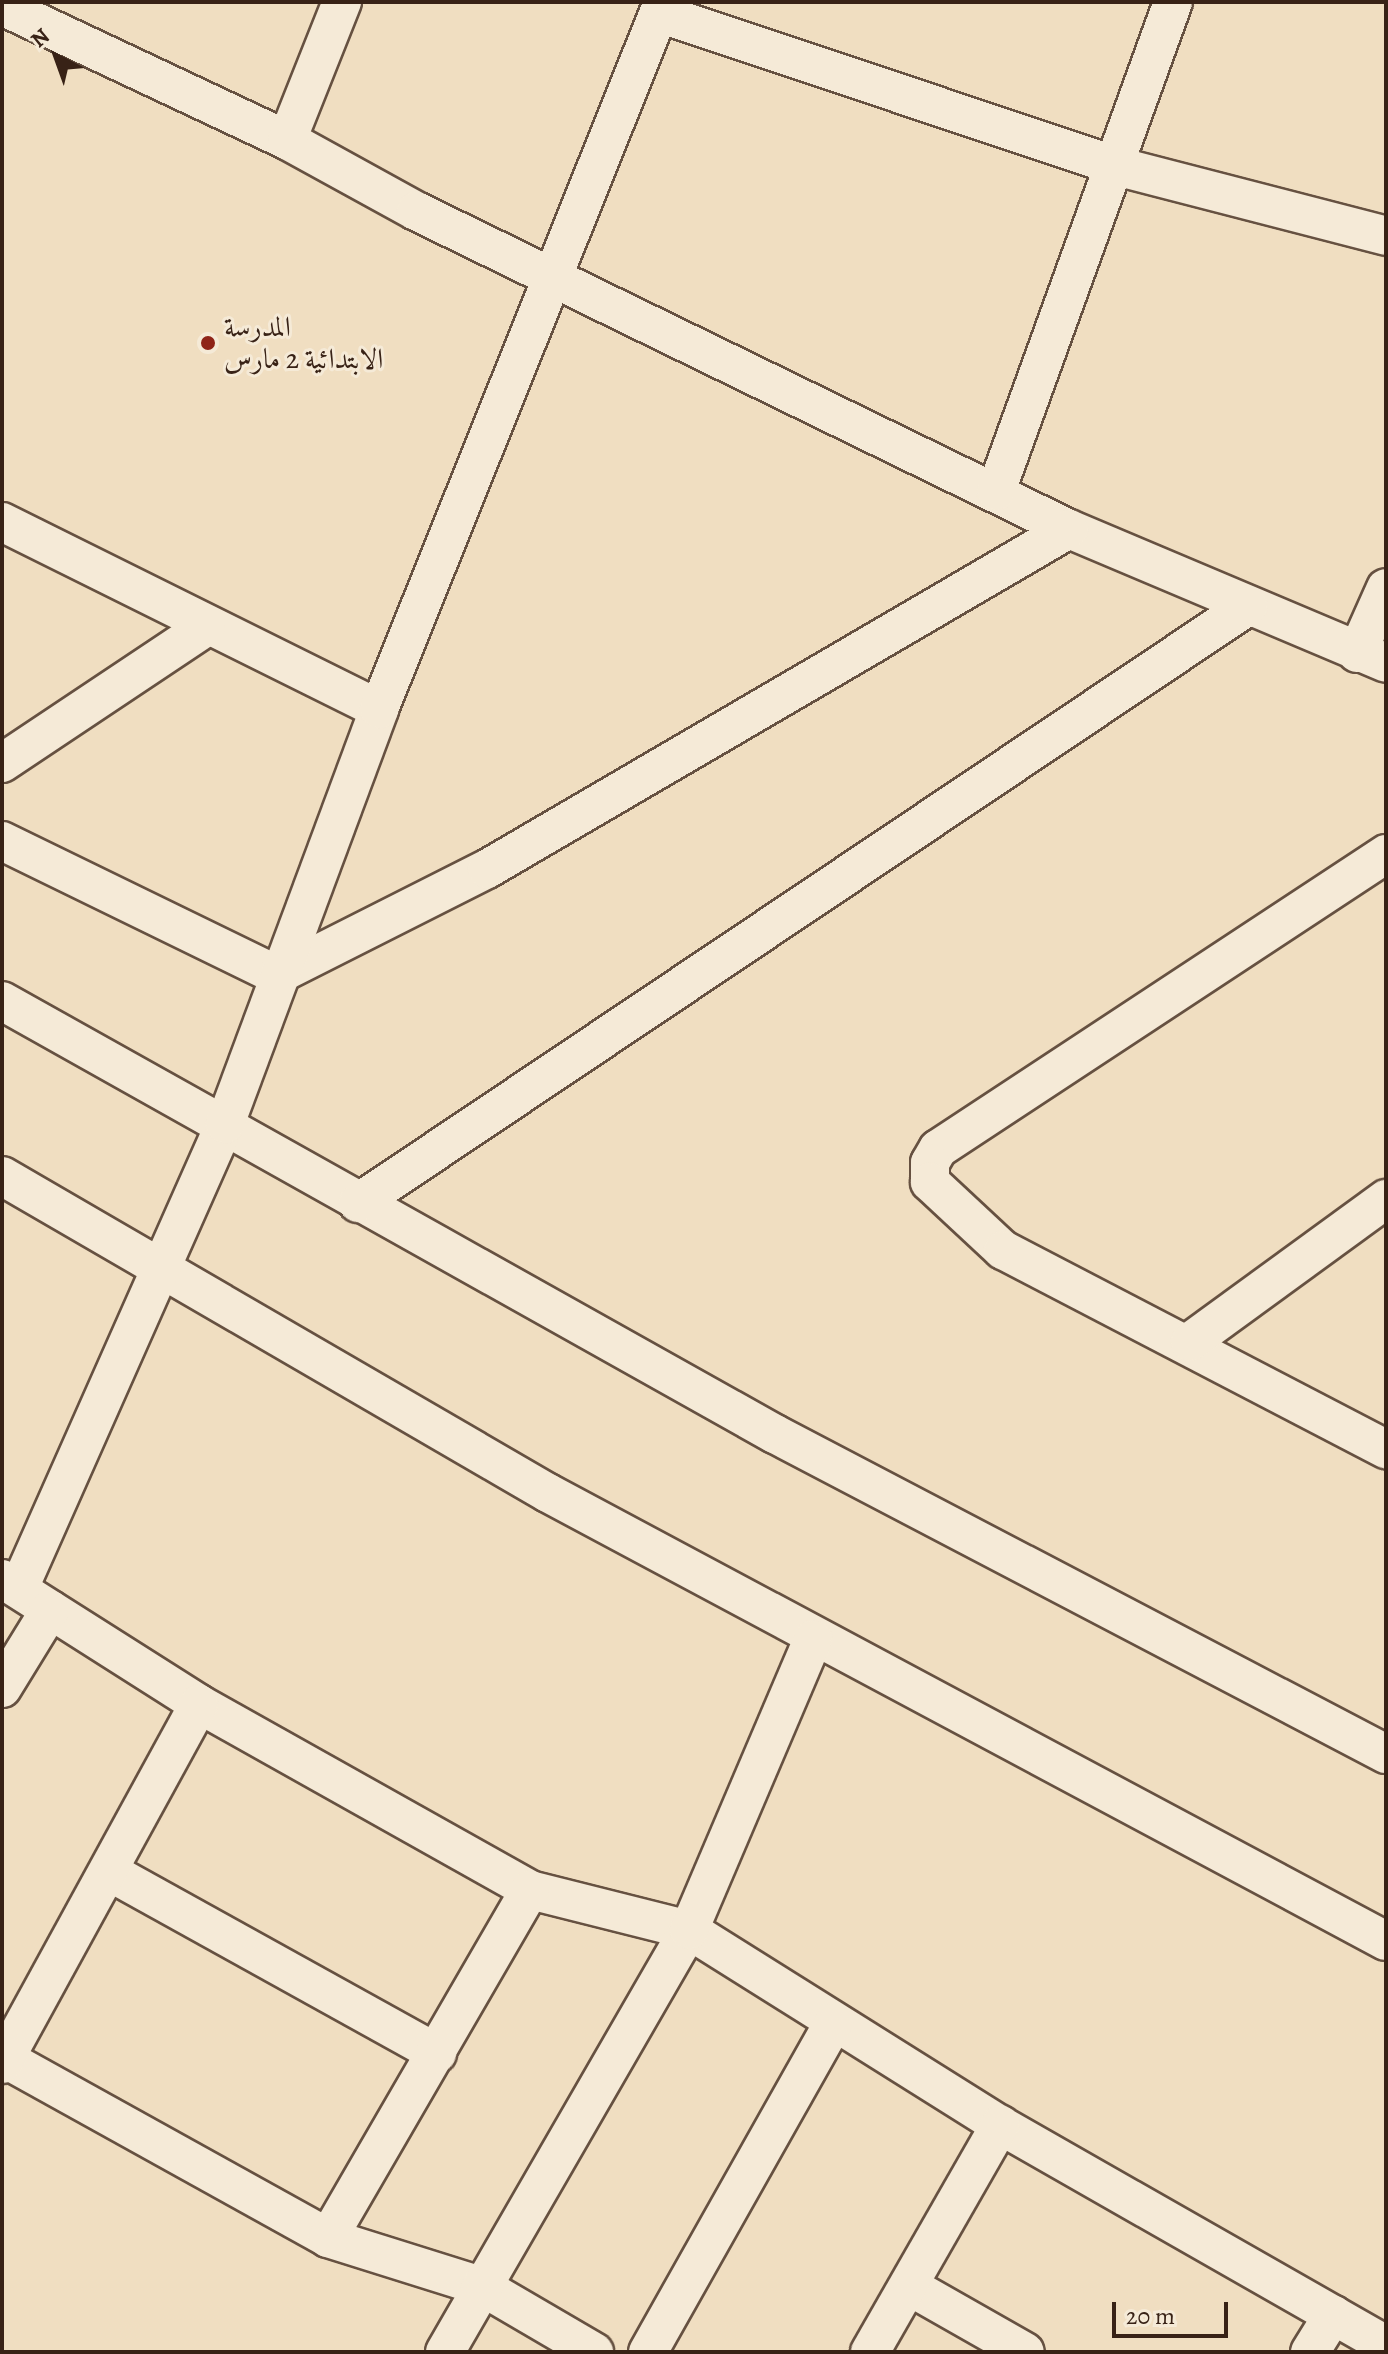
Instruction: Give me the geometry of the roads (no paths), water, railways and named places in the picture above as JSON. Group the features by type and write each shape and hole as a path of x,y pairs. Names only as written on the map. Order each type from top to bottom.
{"street":[{"path":"287,140 342,2"},
{"path":"996,491 1173,2"},
{"path":"2,6 287,140 553,278 1069,529 1371,658 1386,588"},
{"path":"1386,236 1116,166 661,8 379,709 277,975 225,1124 164,1268 10,1583 199,1704 530,1890 689,1930 1000,2125 1386,2345"},
{"path":"2,522 206,627 379,709"},
{"path":"277,975 487,869 1069,529"},
{"path":"358,1203 1248,606"},
{"path":"2,763 206,627"},
{"path":"2,841 277,975"},
{"path":"1386,854 938,1149 930,1163 930,1182 941,1196 1003,1250 1190,1342 1386,1449"},
{"path":"2,1001 775,1434 1386,1754"},
{"path":"2,1176 548,1493 813,1639 1386,1941"},
{"path":"1190,1342 1385,1201"},
{"path":"2,1688 50,1610"},
{"path":"445,2352 689,1930 813,1639"},
{"path":"199,1704 110,1872 3,2060 328,2238 481,2286 594,2352"},
{"path":"110,1872 437,2053"},
{"path":"328,2238 530,1890"},
{"path":"648,2352 834,2022"},
{"path":"870,2352 1000,2125"},
{"path":"909,2286 1025,2352"},
{"path":"1310,2352 1333,2315"}],"place":[{"name":"المدرسة الابتدائية 2 مارس","path":"208,343"}]}
